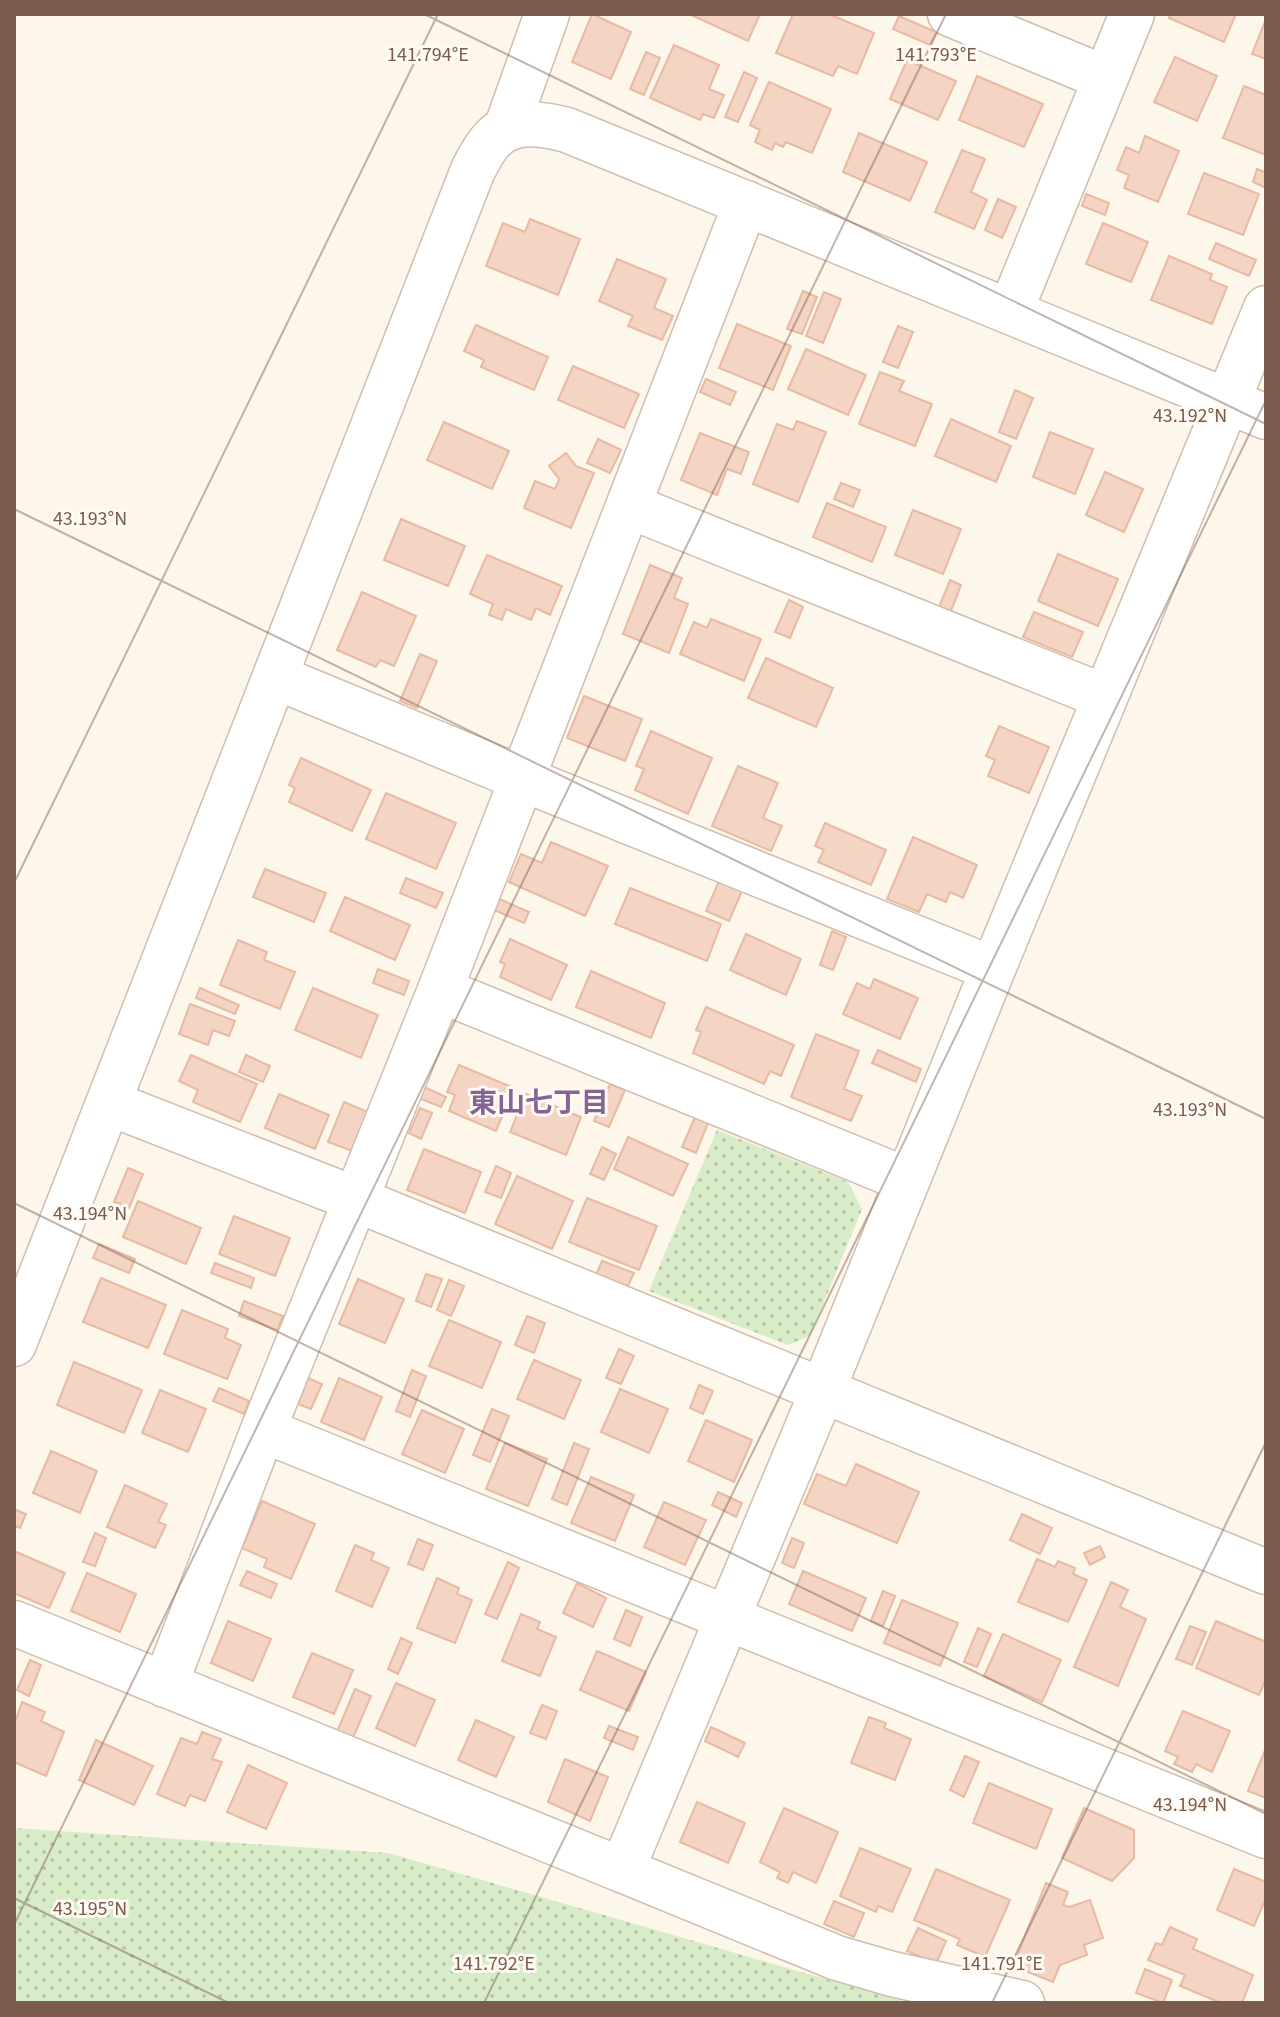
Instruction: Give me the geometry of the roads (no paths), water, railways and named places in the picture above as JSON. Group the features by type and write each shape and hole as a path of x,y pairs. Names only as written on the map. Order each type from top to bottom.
{"street":[{"path":"506,129 547,14"},
{"path":"950,14 1105,78"},
{"path":"1010,312 1132,14"},
{"path":"14,1344 473,170 489,142 506,129 537,124 567,130 1247,409"},
{"path":"165,1685 263,1430 523,779 746,203"},
{"path":"622,1870 822,1392 1105,697 1247,409 1266,308"},
{"path":"629,506 1105,697"},
{"path":"276,677 993,969"},
{"path":"440,990 907,1180"},
{"path":"109,1103 355,1199 1266,1572"},
{"path":"263,1430 1266,1836"},
{"path":"14,1623 837,1958 892,1974 1022,2003"}],"district":[{"name":"東山七丁目","path":"539,1102"}]}
